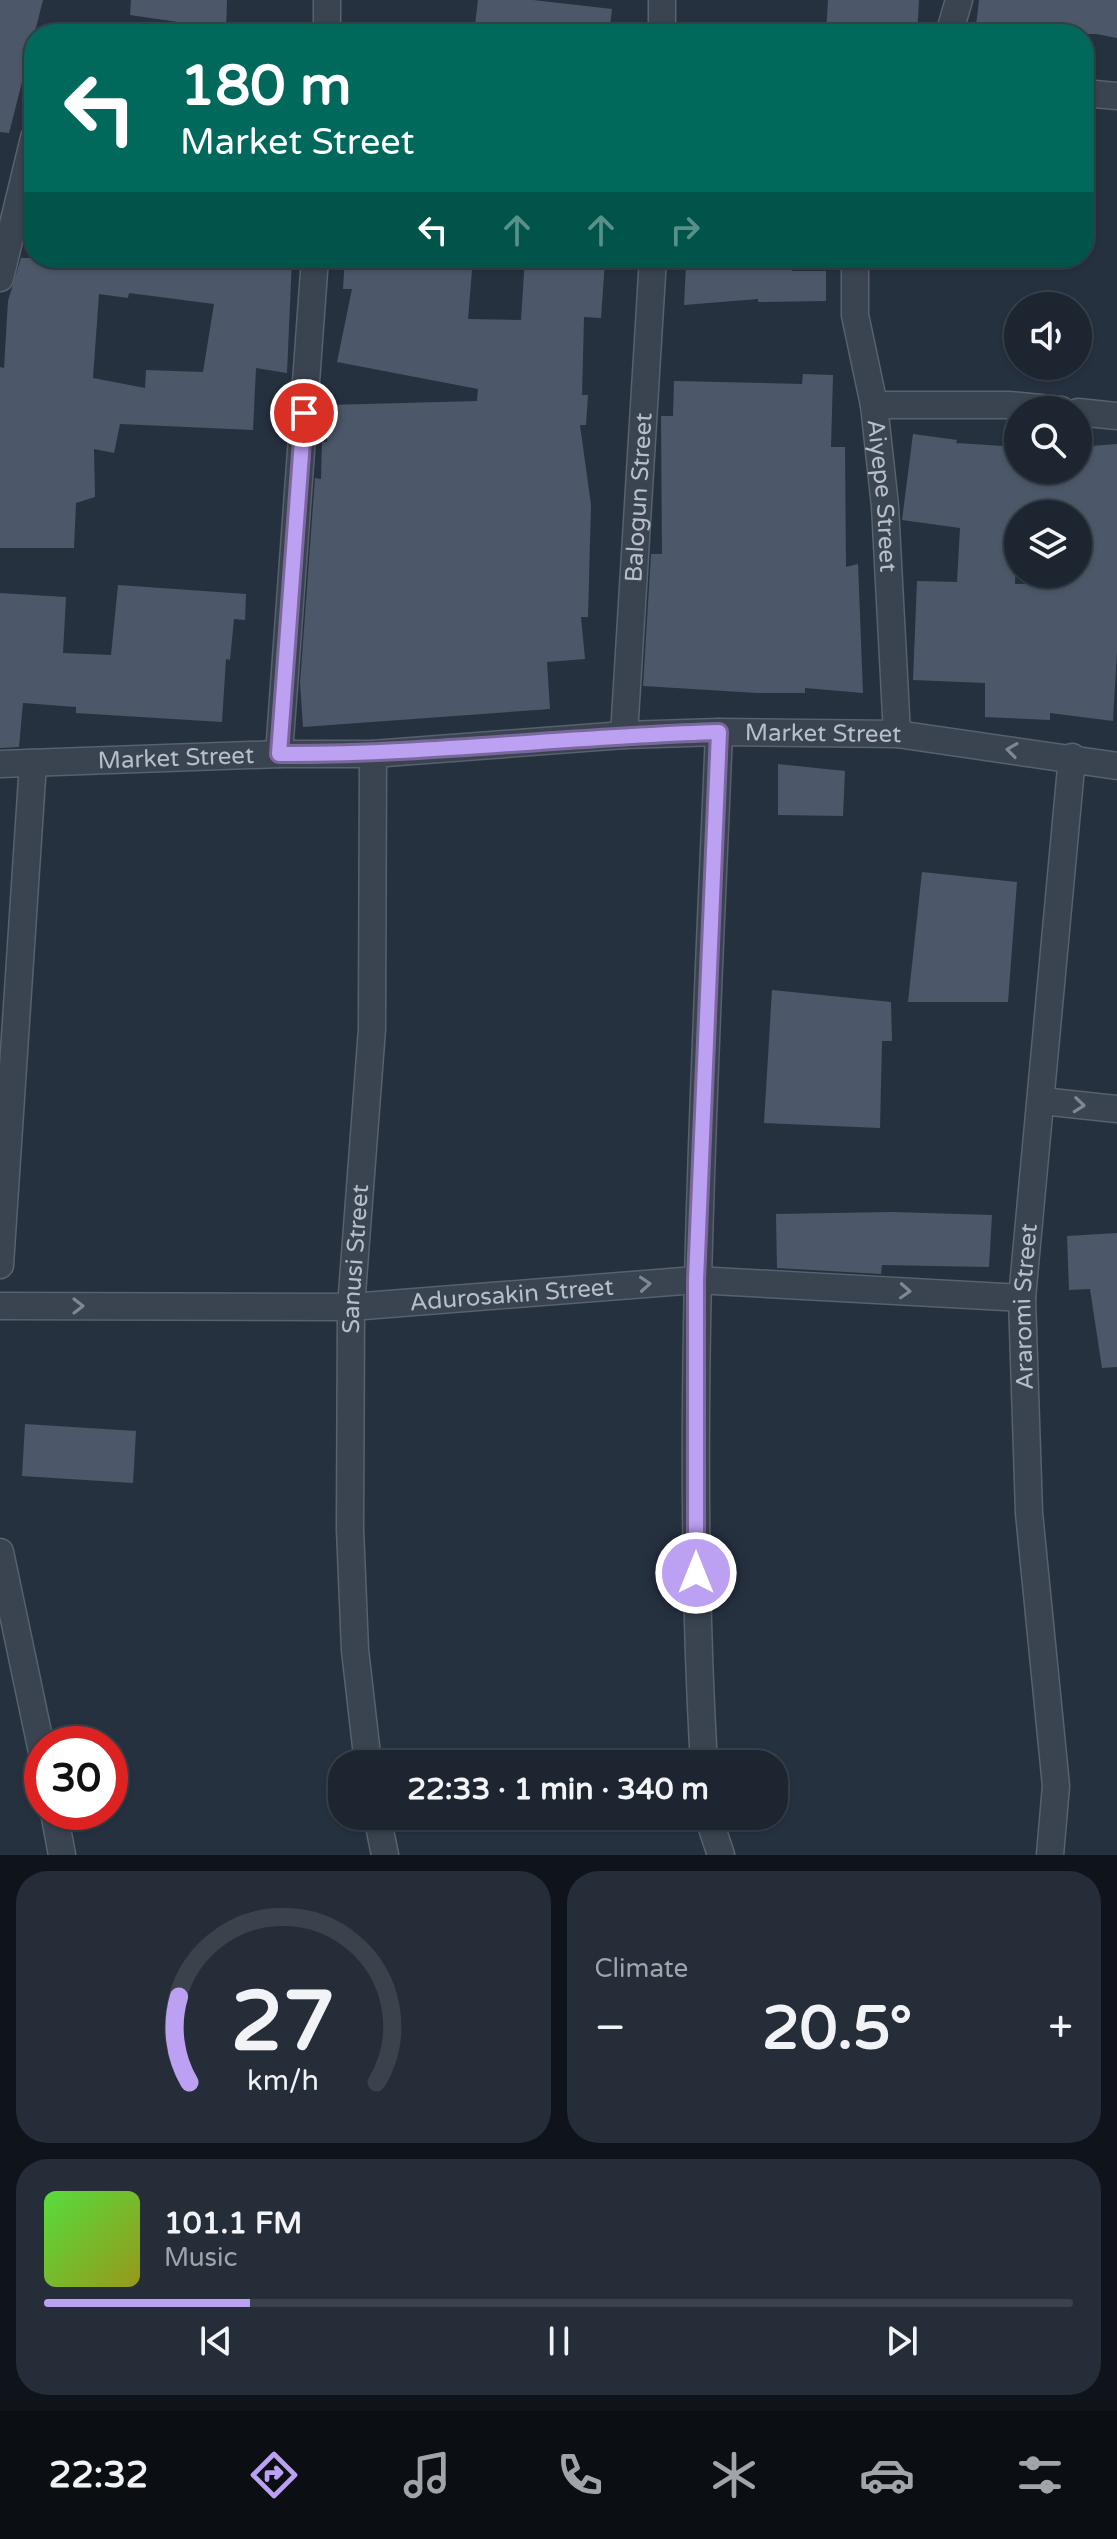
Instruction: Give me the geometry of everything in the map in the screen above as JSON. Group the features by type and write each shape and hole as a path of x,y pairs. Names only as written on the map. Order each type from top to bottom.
{"street":[{"path":"327,0 327,24"},
{"path":"662,0 662,24"},
{"path":"952,24 959,0"},
{"path":"1094,94 1117,96"},
{"path":"0,278 24,179"},
{"path":"279,754 314,268"},
{"name":"Balogun Street","path":"624,735 652,268"},
{"name":"Aiyepe Street","path":"855,268 855,315 874,405 885,506 897,734"},
{"path":"874,405 1004,405"},
{"path":"1092,413 1117,416"},
{"path":"703,1750 696,1630 696,1280 719,732"},
{"name":"Market Street","path":"0,764 279,754 373,754 624,735 719,732 897,734 1072,757 1117,766"},
{"name":"Sanusi Street","path":"366,1750 355,1650 350,1529 351,1307 372,1029 373,754"},
{"name":"Araromi Street","path":"1050,1855 1056,1786 1029,1513 1022,1298 1072,757"},
{"path":"0,1265 33,763"},
{"path":"1042,1101 1117,1109"},
{"name":"Adurosakin Street","path":"0,1306 351,1307 696,1280 1022,1298"},
{"path":"0,1552 37,1726"},
{"path":"57,1830 62,1855"},
{"path":"380,1830 385,1855"},
{"path":"713,1830 721,1855"}],"building":[{"path":"0,0 43,0 37,24 24,24 24,74 9,133 0,132"},
{"path":"131,0 227,0 226,24 192,24 130,15"},
{"path":"478,0 533,0 612,9 610,24 475,24"},
{"path":"828,0 919,0 918,24 827,24"},
{"path":"979,0 1117,0 1117,38 1094,34 1094,24 976,24"},
{"path":"21,258 24,258 24,268 292,268 287,373 256,368 253,430 120,424 114,453 94,449 95,497 76,503 74,548 0,548 0,367 4,368 8,301","holes":["129,293 214,304 203,372 146,370 145,388 93,378 99,294 128,298"]},
{"path":"344,268 472,268 468,319 521,320 524,268 605,268 601,318 584,317 582,395 588,395 586,425 580,425 591,505 588,617 581,617 585,659 547,662 550,709 303,727 300,683 315,478 321,479 322,442 327,442 329,405 477,401 478,389 337,362 352,289 343,289"},
{"path":"686,268 826,271 826,301 758,302 758,299 684,305"},
{"path":"803,374 833,375 831,447 845,447 846,567 858,564 863,693 805,688 805,693 758,693 643,686 651,554 662,554 661,416 673,416 674,381 802,384"},
{"path":"913,434 957,440 956,443 1004,446 1004,484 1092,484 1092,446 1117,444 1117,651 1113,721 1050,713 1050,720 985,717 985,683 913,680 917,581 957,582 960,528 902,520"},
{"path":"118,585 246,594 245,620 234,619 230,660 226,659 222,722 76,713 76,707 23,703 19,747 0,748 0,593 66,597 63,653 111,655"},
{"path":"778,764 845,771 843,816 778,815"},
{"path":"922,872 1017,882 1008,1002 908,1002"},
{"path":"772,990 891,1002 892,1041 882,1041 880,1128 764,1123"},
{"path":"893,1212 992,1215 989,1267 882,1265 881,1274 777,1268 776,1214"},
{"path":"1117,1233 1117,1367 1102,1368 1090,1289 1069,1290 1067,1236"},
{"path":"25,1424 136,1431 133,1483 22,1476"}],"route":[{"path":"304,413 279,754 373,754 624,735 719,732 696,1280 696,1573"}]}
